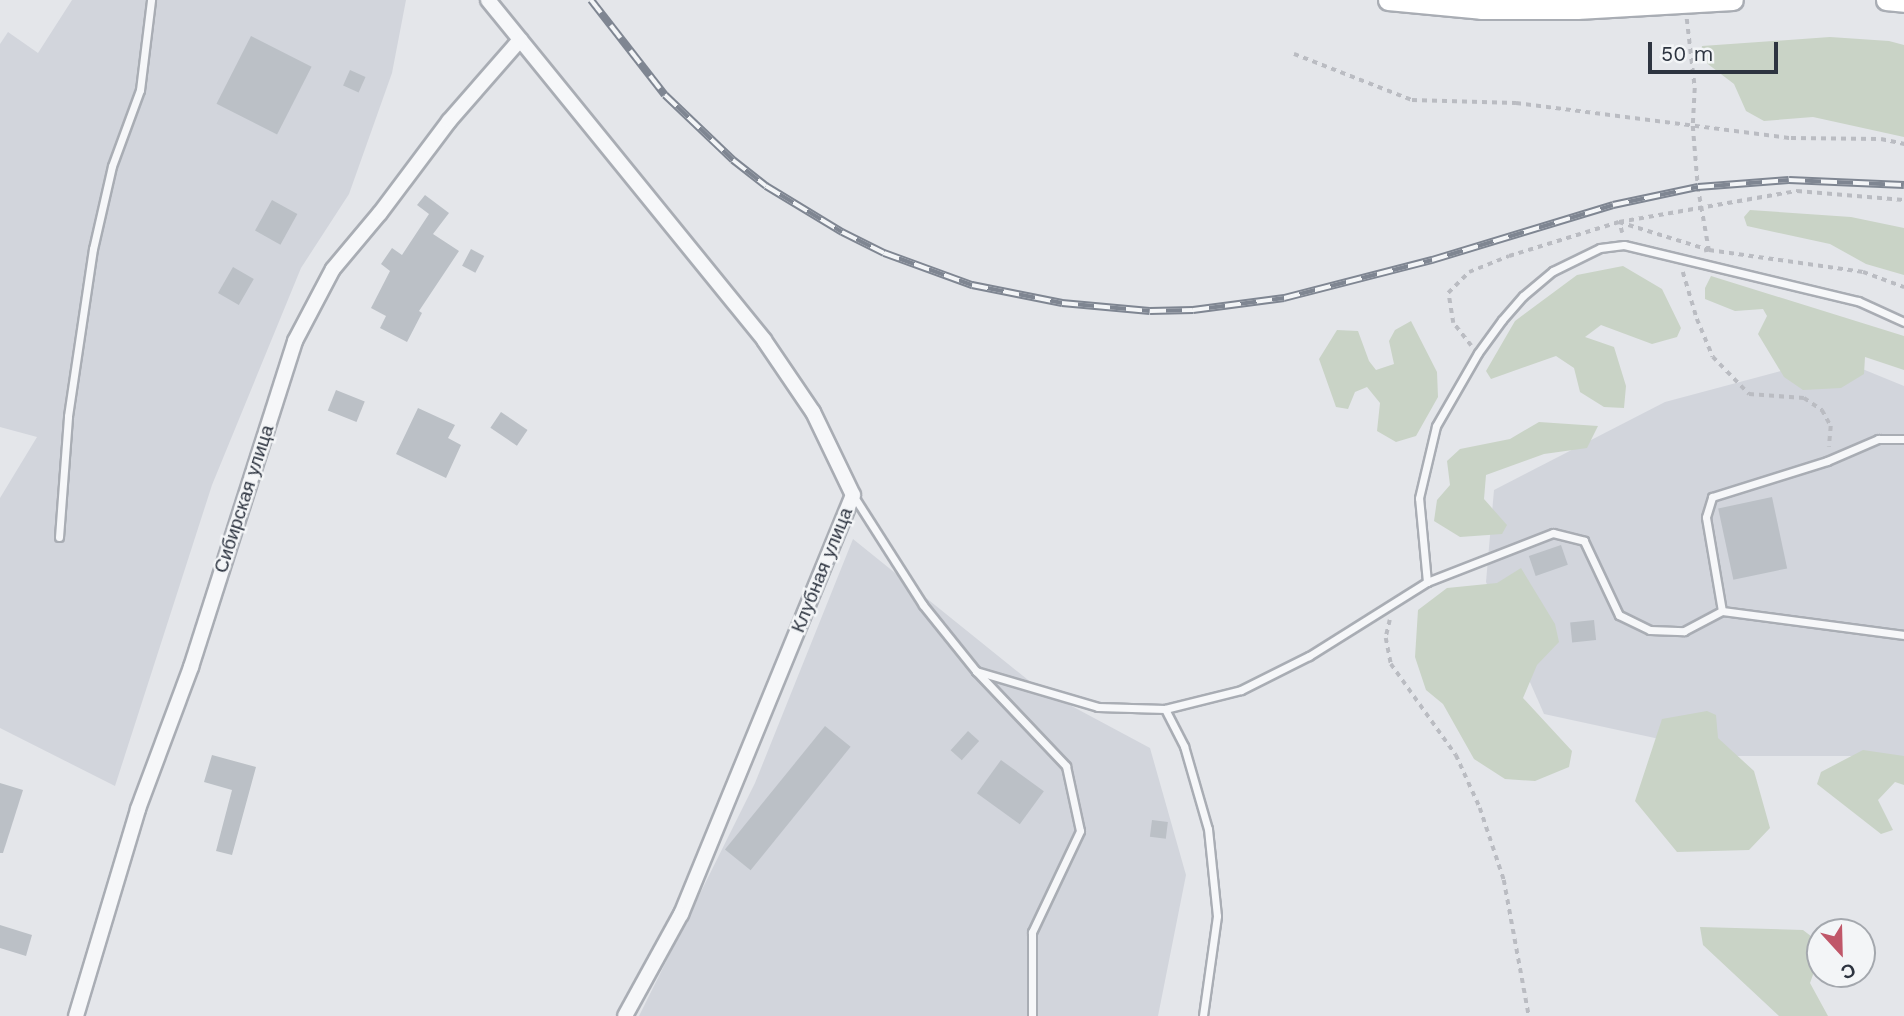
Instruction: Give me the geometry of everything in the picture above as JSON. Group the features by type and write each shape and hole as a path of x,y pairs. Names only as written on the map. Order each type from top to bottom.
{"main road":[{"path":"1388,0 1481,9 1733,0"},
{"path":"1886,0 1904,2"}],"street":[{"name":"Клубная улица","path":"488,0 764,340 813,412 853,495 681,914 625,1016"},
{"name":"Сибирская улица","path":"76,1016 138,809 191,667 295,341 333,269 380,213 449,121 520,40"}],"lane":[{"path":"59,537 68,416 93,249 112,166 140,90 150,0"},
{"path":"1427,582 1419,498 1436,426 1478,353 1502,320 1523,296 1553,271 1600,248 1625,245 1858,301 1904,321"},
{"path":"1722,611 1706,517 1712,496 1827,461 1878,439 1904,439"},
{"path":"853,495 923,605 976,671 1066,766 1080,831 1032,932 1032,1016"},
{"path":"976,671 1098,707 1166,709 1241,690 1309,656 1427,582 1553,533 1584,541 1619,615 1650,630 1684,631 1722,611 1904,635"},
{"path":"1166,709 1184,746 1208,830 1217,916 1203,1016"}],"path":[{"path":"1685,3 1695,88 1693,126 1709,250"},
{"path":"1294,54 1412,100 1516,103 1791,138 1881,139 1904,144"},
{"path":"1619,222 1709,250 1863,272 1904,287"},
{"path":"1709,250 1679,258 1697,319 1713,357 1749,394 1804,398 1822,410 1831,426 1827,461"},
{"path":"1393,604 1386,638 1391,664 1457,755 1480,808 1504,880 1529,1016"}],"shaded area":[{"path":"72,0 406,0 392,73 349,194 301,268 212,485 115,786 0,728 0,498 37,437 0,427 0,44 8,32 38,53"},
{"path":"1830,37 1889,41 1904,45 1904,137 1813,117 1764,121 1746,111 1734,84 1700,58 1702,46"},
{"path":"1750,210 1851,217 1904,228 1904,275 1866,264 1830,244 1747,226 1744,217"},
{"path":"1623,266 1662,289 1681,328 1677,337 1652,344 1601,325 1585,337 1614,347 1626,386 1624,408 1604,407 1580,392 1574,368 1556,356 1491,379 1486,371 1515,321 1577,275"},
{"path":"1711,276 1904,336 1904,370 1865,357 1864,374 1841,388 1803,390 1784,377 1758,334 1767,316 1763,309 1735,311 1705,299 1705,288"},
{"path":"1411,321 1437,372 1438,397 1416,436 1396,442 1377,431 1380,403 1367,387 1355,392 1348,409 1336,407 1319,359 1337,330 1358,331 1369,361 1376,370 1394,364 1389,341 1395,330"},
{"path":"1833,357 1904,386 1904,756 1738,756 1544,714 1486,582 1494,490 1665,402"},
{"path":"1539,422 1598,426 1587,448 1544,454 1486,475 1484,499 1507,525 1502,534 1460,537 1434,521 1437,500 1450,485 1447,461 1460,449 1510,439"},
{"path":"853,539 1038,688 1150,748 1186,875 1158,1016 639,1016 755,783"},
{"path":"1521,568 1555,624 1559,642 1537,665 1523,698 1572,751 1569,767 1535,781 1505,779 1474,759 1443,704 1426,690 1415,657 1418,610 1447,588 1497,583"},
{"path":"1707,711 1716,715 1718,738 1754,771 1770,828 1749,850 1677,852 1635,801 1662,719"},
{"path":"1863,750 1904,756 1904,785 1895,782 1878,800 1893,830 1881,834 1817,784 1821,772"},
{"path":"1700,927 1803,930 1806,932 1806,988 1813,988 1828,1016 1779,1016 1703,945"}],"building":[{"path":"251,36 312,67 277,135 216,104"},
{"path":"350,70 366,77 359,92 343,86"},
{"path":"425,195 449,213 433,234 459,251 419,311 422,313 407,342 380,328 386,316 371,308 390,271 381,264 392,248 402,255 429,214 417,205"},
{"path":"272,200 297,214 280,245 255,231"},
{"path":"471,249 484,256 475,273 462,266"},
{"path":"233,267 254,279 239,305 218,293"},
{"path":"336,390 365,402 357,422 328,410"},
{"path":"418,408 455,425 448,438 461,445 446,478 396,454"},
{"path":"501,412 528,430 517,446 490,428"},
{"path":"1772,497 1787,568 1733,580 1718,508"},
{"path":"1561,545 1568,565 1536,576 1529,556"},
{"path":"1594,620 1596,640 1572,642 1570,623"},
{"path":"825,726 851,747 751,870 725,850"},
{"path":"968,731 979,741 962,760 951,750"},
{"path":"212,755 256,767 232,855 216,851 232,790 204,782"},
{"path":"1001,760 1044,791 1020,824 977,793"},
{"path":"0,783 23,790 3,853 0,853"},
{"path":"1152,820 1168,822 1166,839 1150,837"},
{"path":"0,925 32,935 26,956 0,948"}],"railway":[{"path":"591,0 665,95 733,160 766,186 842,232 884,253 972,285 1062,303 1150,311 1193,310 1284,298 1432,260 1613,205 1698,187 1789,180 1904,185"}]}
